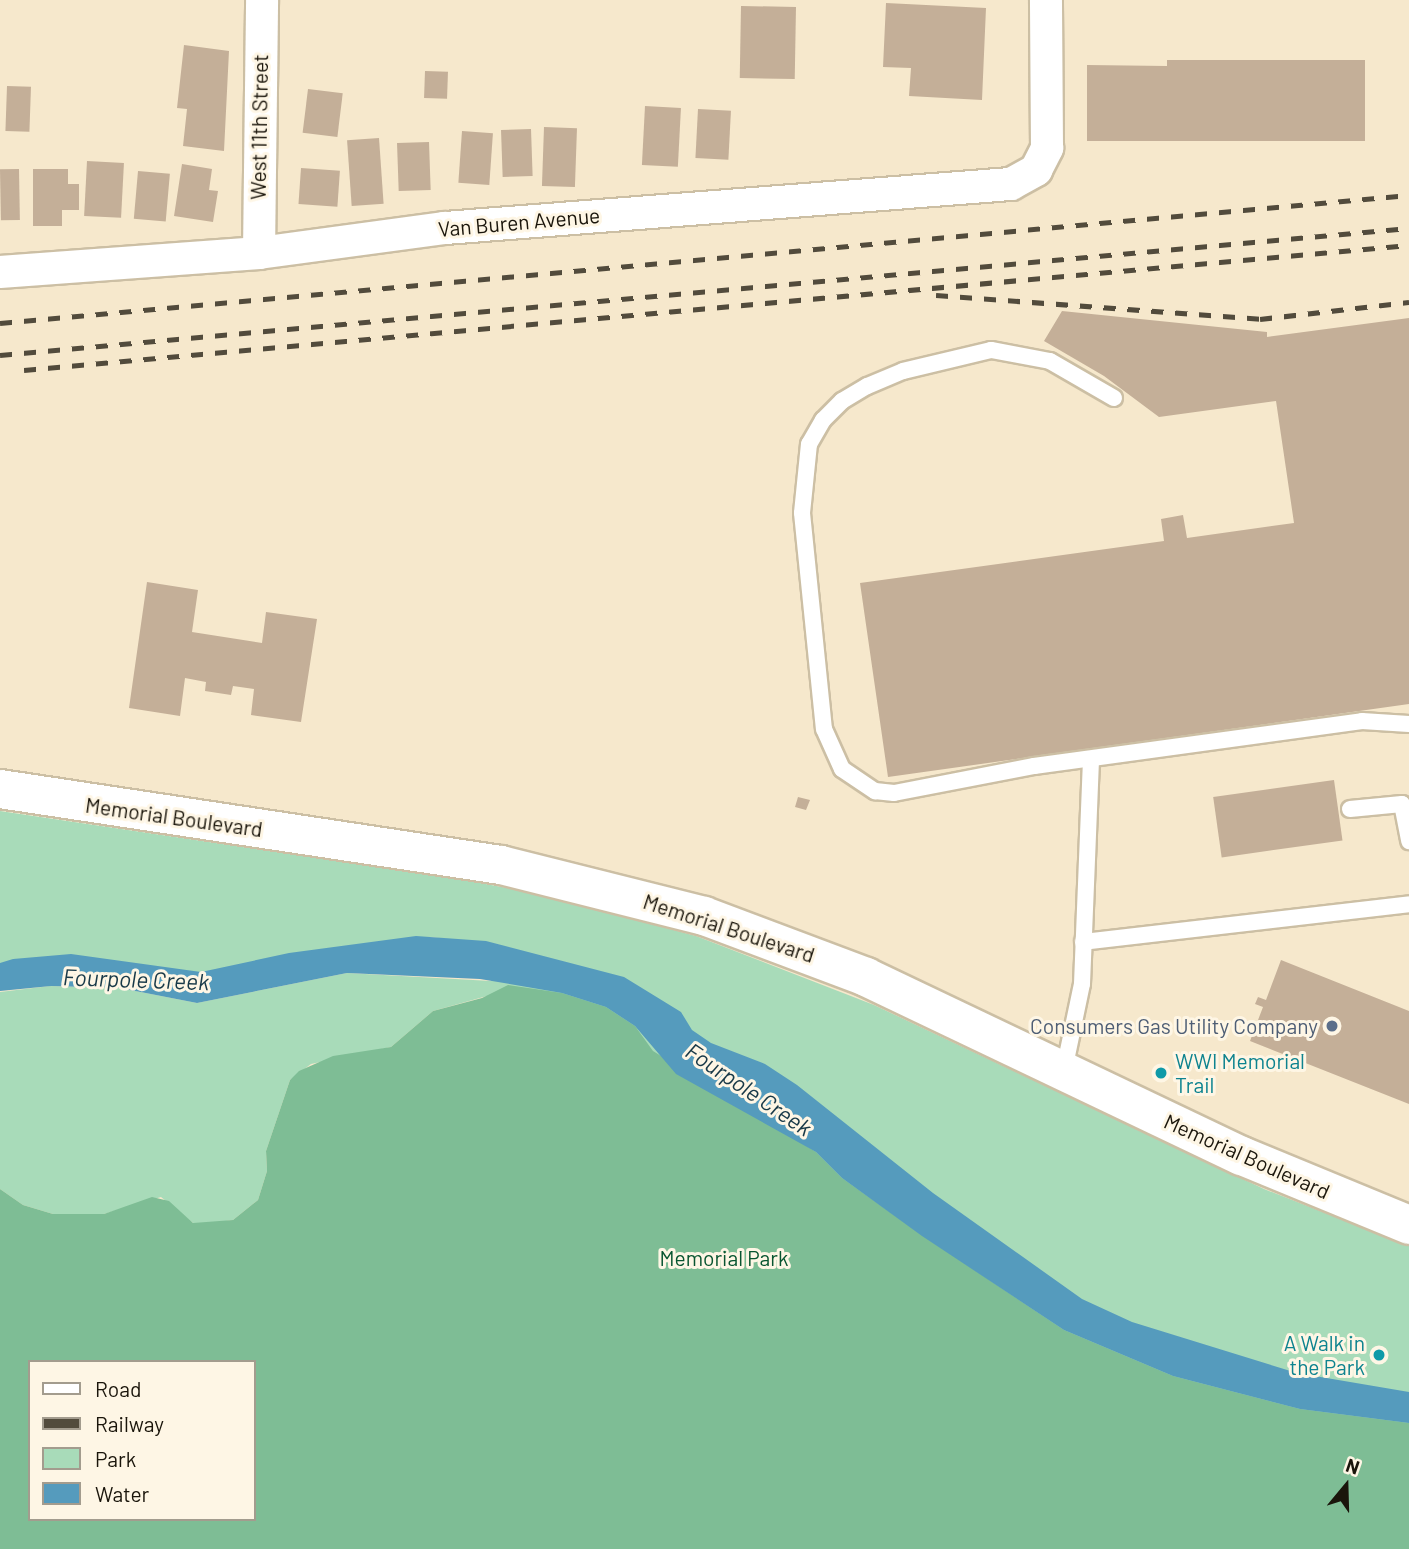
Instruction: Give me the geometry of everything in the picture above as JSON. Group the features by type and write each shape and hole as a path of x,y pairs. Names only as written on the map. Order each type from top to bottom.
{"street":[{"name":"West 11th Street","path":"259,253 262,0"},
{"name":"Van Buren Avenue","path":"0,272 259,253 445,228 1011,184 1036,170 1048,148 1046,0"},
{"name":"Memorial Boulevard","path":"0,789 501,865 641,898 823,959 1242,1156 1409,1225"}],"lane":[{"path":"1114,398 1076,372 1024,353 991,349 903,371 842,401 823,420 809,444 804,472 805,552 824,729 842,769 875,791 894,793 1022,768 1362,721 1409,724"},
{"path":"1064,1070 1077,1019 1091,760"},
{"path":"1350,808 1402,804 1409,841"},
{"path":"1083,942 1409,904"}],"green space":[{"name":"Memorial Park","path":"0,811 464,880 535,893 696,936 874,1005 1264,1189 1409,1246 1409,1549 0,1549 0,1374 50,1347 343,1346 487,996 433,1011 391,1047 311,1064 290,1080 266,1151 267,1171 258,1200 233,1220 204,1224 193,1223 161,1197 104,1214 53,1214 23,1205 0,1189 0,992 50,986 120,988 197,1003 347,973 491,981 500,945 430,937 352,948 286,965 157,977 0,976"},
{"name":"Memorial Park","path":"508,985 562,993 606,1007 635,1026 653,1051 816,1152 842,1178 1064,1330 1173,1376 1300,1409 1409,1423 1409,1549 0,1549 0,1189 23,1205 53,1214 104,1214 152,1197 169,1201 193,1223 233,1220 258,1200 267,1171 266,1151 290,1080 299,1071 333,1056 391,1047 433,1011 482,998"}],"water":[{"name":"Fourpole Creek","path":"416,936 486,941 624,977 681,1012 692,1030 711,1043 765,1064 797,1085 933,1193 1082,1299 1132,1322 1297,1373 1409,1392 1409,1423 1300,1409 1173,1376 1064,1330 922,1236 842,1178 816,1152 676,1074 635,1026 606,1007 562,993 480,979 347,973 197,1003 120,988 51,986 0,991 0,963 13,959 71,954 201,972 289,953"}],"building":[{"path":"886,3 986,8 982,100 909,96 911,68 883,67"},
{"path":"741,6 796,7 795,79 740,78"},
{"path":"184,45 229,51 224,151 183,146 187,109 177,108"},
{"path":"1167,60 1365,60 1365,141 1087,141 1087,65 1167,66"},
{"path":"425,71 448,72 447,99 424,98"},
{"path":"7,86 31,87 29,132 5,131"},
{"path":"308,89 343,93 337,137 303,133"},
{"path":"645,106 681,108 678,167 642,165"},
{"path":"698,109 731,111 728,160 695,158"},
{"path":"544,127 577,128 575,187 542,186"},
{"path":"531,129 533,176 503,177 501,130"},
{"path":"462,131 493,133 489,185 458,183"},
{"path":"379,138 384,204 352,206 347,140"},
{"path":"429,142 431,190 399,191 397,143"},
{"path":"87,161 124,163 121,218 84,216"},
{"path":"182,164 212,169 209,190 218,191 213,222 174,216"},
{"path":"301,168 340,171 337,207 298,204"},
{"path":"0,169 19,169 20,220 1,220"},
{"path":"33,169 68,169 68,184 79,184 79,210 62,210 62,226 33,226"},
{"path":"138,171 170,174 166,222 134,219"},
{"path":"1062,311 1267,332 1267,337 1409,318 1409,704 888,777 860,583 1164,541 1161,519 1183,515 1187,538 1294,523 1276,401 1159,417 1104,376 1044,341"},
{"path":"147,582 198,590 192,632 262,643 266,612 317,619 301,722 251,715 254,689 233,686 231,695 205,691 206,682 185,678 180,716 129,708"},
{"path":"1334,780 1342,840 1222,857 1213,797"},
{"path":"798,797 810,800 806,810 795,807"},
{"name":"Consumers Gas Utility Company","path":"1281,960 1409,1011 1409,1104 1250,1041 1263,1007 1255,1004 1258,997 1266,1000"}],"railway":[{"path":"0,323 1409,195"},
{"path":"0,355 1409,228"},
{"path":"24,370 1409,245"},
{"path":"936,295 1260,319 1409,302"}],"place":[{"name":"Consumers Gas Utility Company","path":"1332,1026"},
{"name":"WWI Memorial Trail","path":"1161,1073"},
{"name":"A Walk in the Park","path":"1379,1355"}]}
